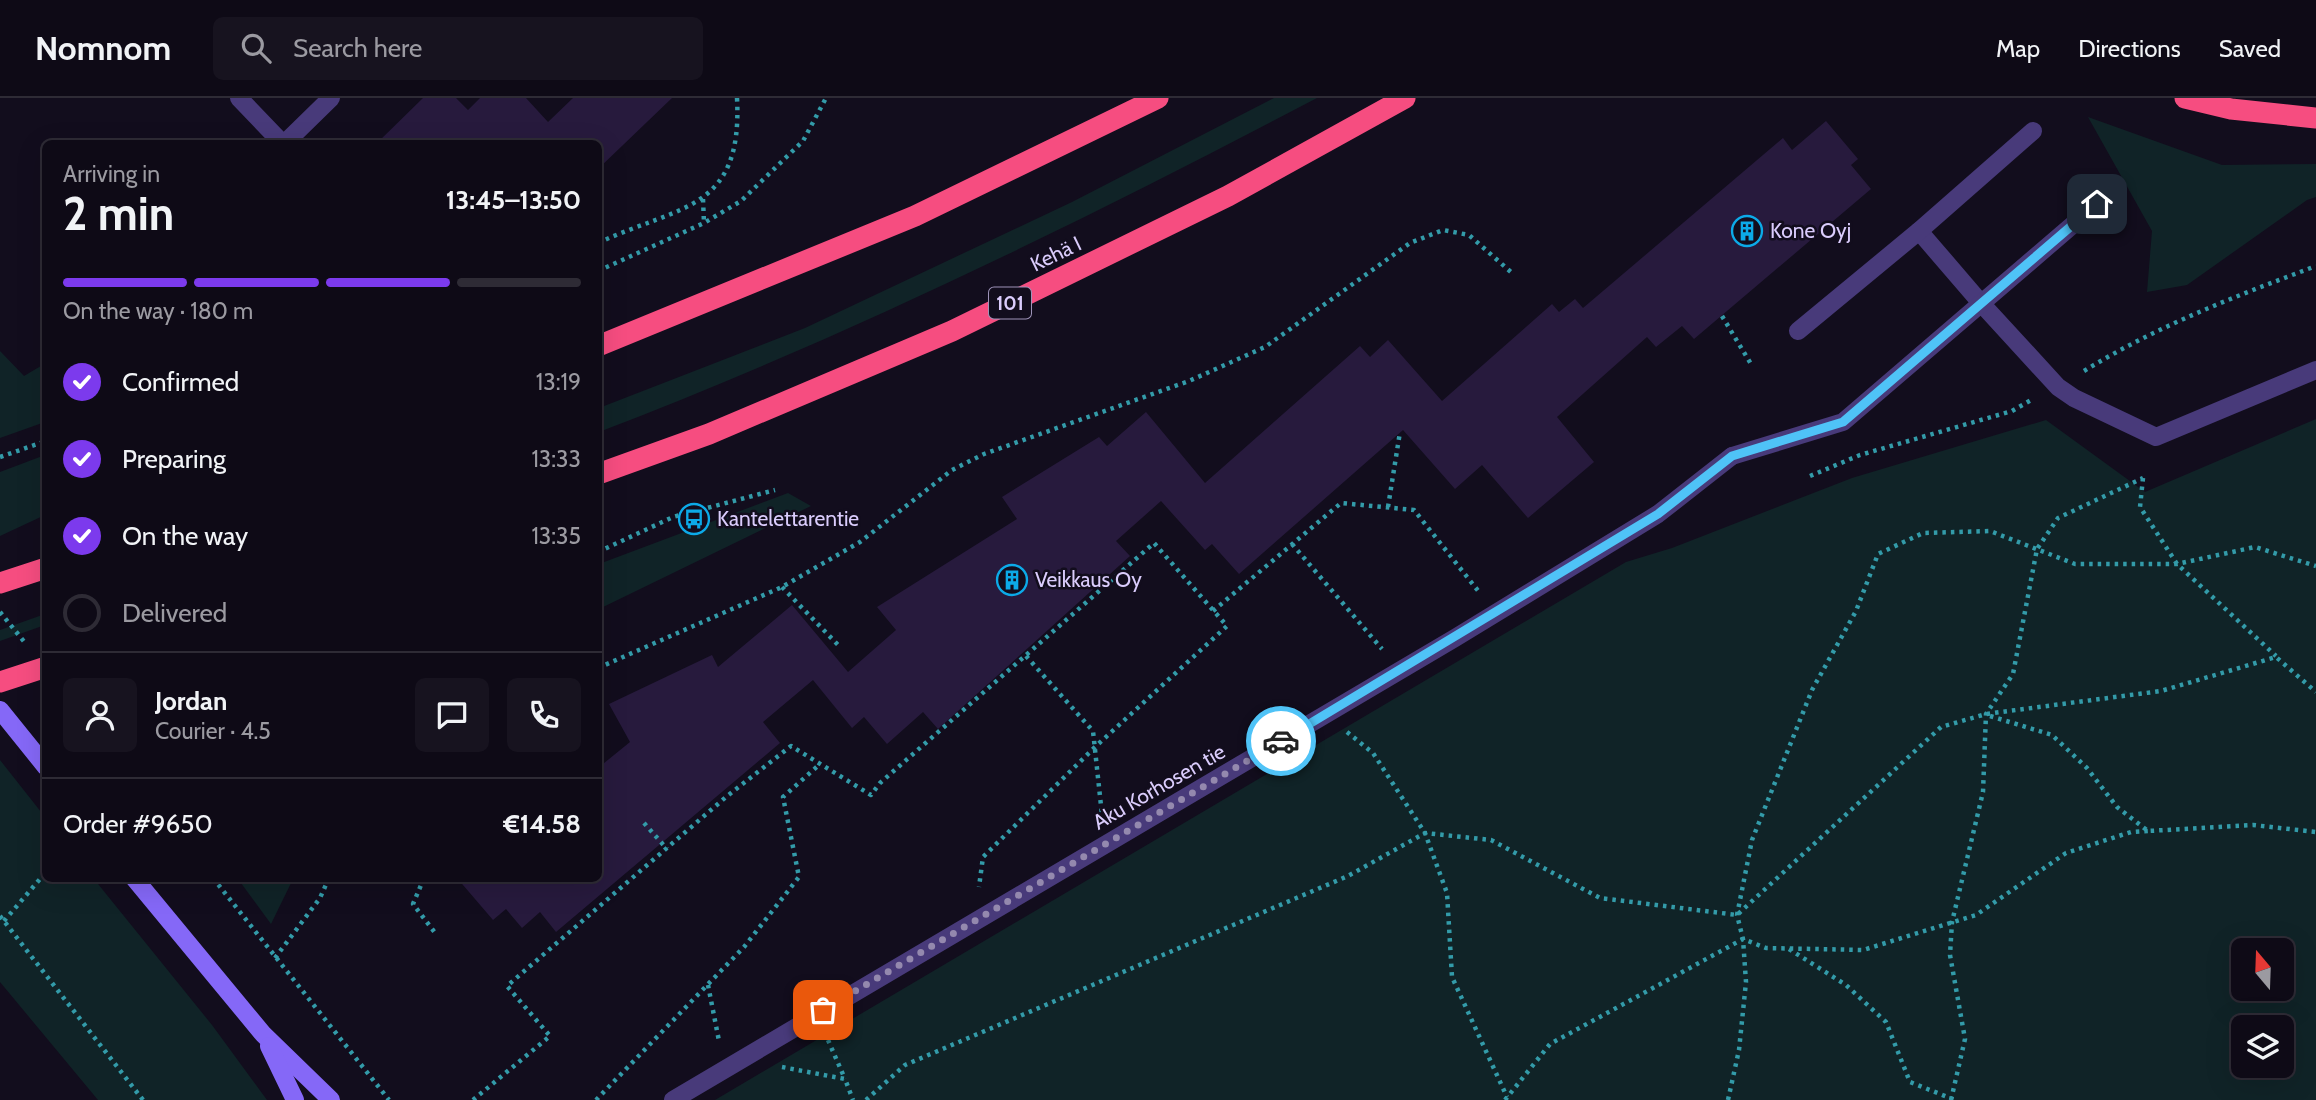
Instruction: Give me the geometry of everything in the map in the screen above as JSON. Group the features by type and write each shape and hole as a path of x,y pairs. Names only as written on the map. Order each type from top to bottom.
{"highway":[{"path":"602,344 915,216 1158,98"},
{"name":"Kehä I","path":"602,473 709,434 952,331 1228,197 1405,98"},
{"path":"2185,98 2231,109 2316,118"},
{"path":"0,583 42,569"},
{"path":"0,682 42,668"}],"main road":[{"path":"0,710 42,762"},
{"path":"137,882 263,1034 331,1100"},
{"path":"263,1034 295,1100"}],"street":[{"path":"239,98 280,140"},
{"path":"288,140 328,101"},
{"path":"1798,331 1919,231 2033,131"},
{"path":"1980,302 2097,204"},
{"path":"1919,231 2058,387 2074,398 2157,437 2316,370"},
{"name":"Aku Korhosen tie","path":"673,1100 1326,714 1658,514 1732,456 1843,422 1980,302"}],"path":[{"path":"602,241 703,199 724,177 735,141 737,98"},
{"path":"602,269 705,223 741,201 803,141 826,98"},
{"path":"703,199 705,223"},
{"path":"602,665 782,587 860,542 952,470 973,459 1189,381 1265,347 1410,243 1443,230 1469,235 1512,273"},
{"path":"1722,316 1751,363"},
{"path":"1388,507 1400,432"},
{"path":"0,457 42,442"},
{"path":"1788,948 1846,985 1886,1022 1910,1082 1952,1100 1965,1039 1950,955 1952,922 1983,792 1986,714 2013,674 2037,549 2058,518 2143,478 2140,507 2177,564 2316,692"},
{"path":"602,550 673,517 775,490"},
{"path":"1213,611 1341,503 1414,510 1479,592"},
{"path":"1727,1100 1739,1050 1746,982 1743,939 1738,915 1757,827 1812,690 1856,611 1878,554 1923,533 1990,531 2075,564 2177,564 2255,547 2316,566"},
{"path":"473,1100 550,1035 508,986 791,746 871,795 880,783 1154,543 1227,626 1095,747 983,857 979,888"},
{"path":"1292,544 1383,649"},
{"path":"782,587 841,648"},
{"path":"0,612 30,650"},
{"path":"1026,656 1093,731 1102,816"},
{"path":"866,1100 905,1065 1349,876 1425,833 1491,840 1600,898 1738,915 1941,727 1986,714 2161,691 2276,657"},
{"path":"1326,714 1373,753 1425,833 1447,893 1452,977 1506,1099 1549,1044 1743,939 1766,948 1863,950 1976,915 2066,853 2131,832 2253,825 2316,832"},
{"path":"1986,714 2052,735 2087,768 2116,807 2148,831"},
{"path":"596,1100 744,947 799,877 783,797 820,764"},
{"path":"644,823 667,849"},
{"path":"4,921 42,877"},
{"path":"216,882 388,1100"},
{"path":"275,958 320,898 327,882"},
{"path":"422,882 413,904 436,934"},
{"path":"0,916 143,1100"},
{"path":"708,985 719,1042"},
{"path":"737,1061 845,1079 853,1100 830,1041 800,1024"}],"green space":[{"path":"1274,98 1317,98 1141,189 962,276 782,357 602,431 602,407 805,328 1072,202"},
{"path":"2088,117 2222,165 2316,164 2316,197 2307,200 2187,285 2147,292 2152,231"},
{"path":"0,351 24,376 42,365 42,423 0,438"},
{"path":"2316,419 2316,1100 715,1100 1626,562 1672,548 1852,478 2046,420 2145,492"},
{"path":"42,456 42,516 0,536 0,472"},
{"path":"788,493 811,506 602,608 602,563"},
{"path":"42,615 42,626 0,641 0,630"},
{"path":"0,760 42,813 42,882 96,882 212,1025 267,1100 98,1100 0,982"},
{"path":"240,882 292,882 271,924"}],"building":[{"path":"423,98 456,98 468,110 480,98 526,98 548,122 573,98 672,98 602,165 602,140 380,140"},
{"path":"1826,121 1858,159 1851,165 1871,189 1694,339 1682,326 1656,347 1647,337 1557,417 1594,462 1528,518 1482,465 1455,489 1403,430 1239,574 1212,544 1205,550 1161,501 1116,541 1130,556 938,729 923,712 887,744 864,717 852,728 813,680 763,722 780,743 556,932 540,912 522,928 506,909 493,920 460,882 602,882 602,765 630,742 609,704 712,655 718,667 792,605 848,672 896,630 877,607 1017,519 1002,497 1099,437 1107,446 1146,412 1205,483 1360,346 1370,357 1388,340 1442,401 1552,304 1559,312 1575,299 1583,308 1783,138 1792,150"}],"way so far":[{"path":"823,1010 1281,741"}],"place":[{"name":"Kone Oyj","path":"1747,231"},
{"name":"Kantelettarentie","path":"694,519"},
{"name":"Veikkaus Oy","path":"1012,580"}],"route":[{"path":"1281,741 1658,514 1732,456 1843,422 2097,204"}]}
